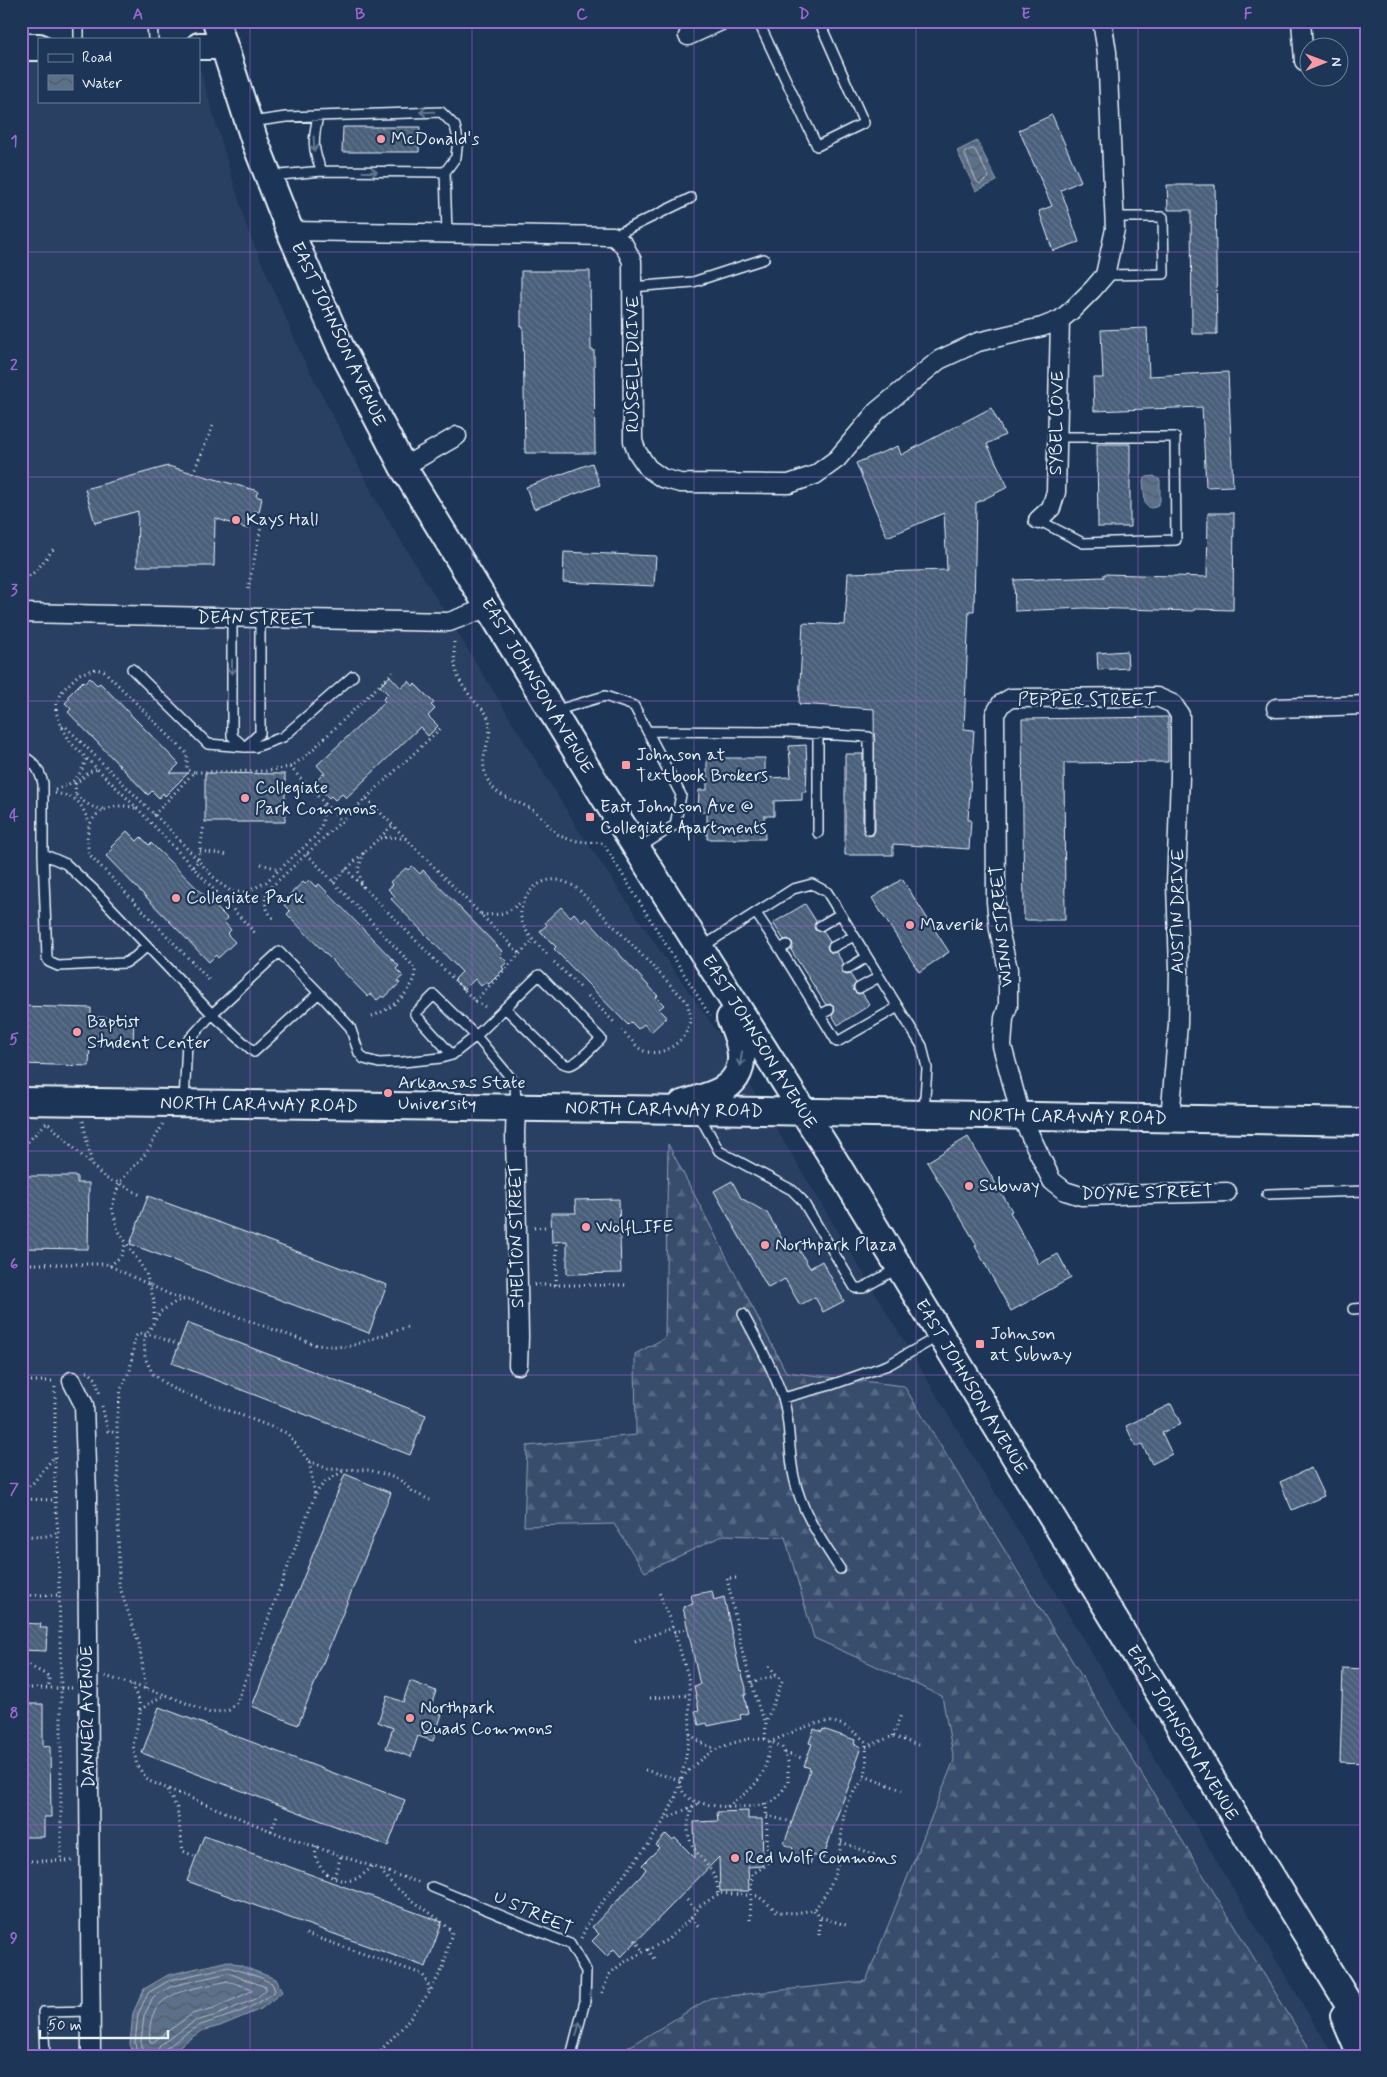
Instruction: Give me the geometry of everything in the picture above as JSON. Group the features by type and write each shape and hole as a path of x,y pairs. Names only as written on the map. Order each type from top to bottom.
{"main road":[{"name":"EAST JOHNSON AVENUE","path":"216,21 211,46 248,122 290,231 340,346 403,466 637,850 804,1113 1366,2032"},
{"path":"21,47 38,47"},
{"path":"663,1111 719,1092 734,1079 741,1060 740,1039 700,949"},
{"name":"NORTH CARAWAY ROAD","path":"21,1101 175,1111 516,1108 1366,1122"},
{"path":"1321,1960 1361,2056"}],"street":[{"path":"688,36 721,21"},
{"path":"1060,320 1094,289 1105,275 1115,229 1107,52 1102,21"},
{"path":"1301,21 1302,38"},
{"path":"290,231 613,236"},
{"name":"RUSSELL DRIVE","path":"613,236 624,245 631,255 633,441 637,452 648,468 662,478 680,483 790,484 815,475 836,459 877,411 940,360 978,342 1042,327 1060,320"},
{"name":"SYBEL COVE","path":"1038,520 1051,508 1056,492 1060,320"},
{"path":"403,466 458,436"},
{"name":"DEAN STREET","path":"21,613 449,622 489,607"},
{"name":"PEPPER STREET","path":"1002,704 1011,698 1157,697 1173,704"},
{"name":"WINN STREET","path":"1002,704 995,714 996,902 999,930 1008,969 1008,1006 1004,1018 1002,1046 1020,1116"},
{"name":"AUSTIN DRIVE","path":"1170,1119 1178,1024 1179,968 1176,885 1180,715 1173,704"},
{"path":"1276,708 1366,705"},
{"name":"SHELTON STREET","path":"516,1108 518,1365"},
{"name":"DOYNE STREET","path":"1020,1116 1048,1176 1065,1191 1081,1196 1227,1192"},
{"name":"DANNER AVENUE","path":"63,1381 84,1405 87,1506 91,2056"}],"lane":[{"path":"78,21 79,38"},
{"path":"152,21 153,38"},
{"path":"758,21 817,146 864,123 819,21"},
{"path":"248,122 286,117 441,112 455,126 458,139 456,158 445,172 447,233"},
{"path":"318,116 313,136 314,154 322,171"},
{"path":"268,176 322,171 445,172"},
{"path":"613,236 691,198"},
{"path":"1105,275 1164,274 1163,218 1115,217"},
{"path":"632,287 693,282 764,259"},
{"path":"1038,520 1083,543 1176,540 1175,437 1057,437"},
{"path":"232,618 232,736 245,747"},
{"path":"245,747 260,733 260,619"},
{"path":"132,669 208,744 245,747 255,747 283,737 353,676"},
{"path":"552,712 605,696 634,706 681,795 675,825 637,850"},
{"path":"647,731 869,736 869,830"},
{"path":"818,734 818,833"},
{"path":"21,756 34,762 40,772 43,783 43,854 47,958 49,962 58,966 125,963 147,946"},
{"path":"43,854 66,864 76,872 212,1014 254,1052 319,992"},
{"path":"700,949 793,889 812,884 827,892 922,1046 928,1068 924,1115"},
{"path":"756,913 784,947 812,991 820,1015 837,1042 898,1007"},
{"path":"820,926 840,914"},
{"path":"833,947 854,936"},
{"path":"175,1111 187,1042 212,1014 279,952 319,992 350,1027 359,1053 370,1062 403,1062 452,1055 476,1036 539,975 601,1039 577,1061 570,1065 565,1064 558,1060 505,1008"},
{"path":"847,968 867,957"},
{"path":"859,988 879,977"},
{"path":"452,1055 415,1014 434,995 476,1036 514,1083 516,1108"},
{"path":"820,1015 829,1010"},
{"path":"696,1111 718,1151 792,1190 802,1200 855,1288 864,1288 899,1268"},
{"path":"1266,1194 1366,1191"},
{"path":"1353,1309 1366,1308"},
{"path":"744,1314 783,1398 787,1415 789,1451 794,1479 805,1512 840,1569"},
{"path":"783,1398 831,1385 888,1365 939,1336"},
{"name":"U STREET","path":"432,1887 570,1944 586,1971 585,2002 571,2056"},
{"path":"45,2056 44,2012 91,2011"}],"path":[{"path":"192,473 214,426"},
{"path":"248,589 261,528"},
{"path":"21,582 36,571 55,547"},
{"path":"454,642 457,676 487,714 490,724 484,768 494,788 503,797 535,812 552,831 576,841 603,843 712,1019"},
{"path":"257,935 137,808 71,743 56,712 56,704 63,690 79,674 96,669 104,671 187,754 187,770 194,772 266,771 290,767 306,756 393,672"},
{"path":"62,727 65,726 218,882 232,892 247,892 266,882 316,836 322,827 324,814 322,801"},
{"path":"273,918 265,908 265,897 268,890 442,727"},
{"path":"76,800 75,782 87,758"},
{"path":"290,767 342,822"},
{"path":"90,824 82,806 72,796 49,792 75,782 98,769"},
{"path":"154,815 194,772"},
{"path":"76,795 98,809 115,806 137,808"},
{"path":"367,799 521,955"},
{"path":"104,809 96,815 90,824 87,839 90,854 209,980"},
{"path":"333,882 393,824"},
{"path":"193,867 198,861 204,825"},
{"path":"379,838 392,836 407,839"},
{"path":"200,851 229,856"},
{"path":"364,852 358,870 360,881 365,890"},
{"path":"307,854 415,968 415,979 404,993 384,1012 372,1016"},
{"path":"261,864 280,869"},
{"path":"346,869 475,1001 487,1008"},
{"path":"547,954 524,928 521,916 527,893 546,881 556,880 570,884 578,889 687,1002 690,1015 689,1025 677,1044 670,1048 658,1052 641,1049 622,1030"},
{"path":"481,914 503,914 512,910 525,898"},
{"path":"475,1001 521,955 533,940"},
{"path":"554,962 580,988"},
{"path":"588,996 615,1023"},
{"path":"154,1321 154,1301 146,1273 118,1230 112,1208 119,1183 147,1152 175,1111"},
{"path":"21,1149 47,1122 105,1178 119,1183 142,1196"},
{"path":"530,1228 545,1227"},
{"path":"110,1266 121,1256 126,1242"},
{"path":"556,1285 557,1244"},
{"path":"21,1264 106,1264 185,1300"},
{"path":"531,1285 627,1285"},
{"path":"315,1494 309,1461 287,1433 172,1388 153,1374 145,1358 144,1339 146,1335 160,1312 177,1301 189,1299 316,1345 348,1347 407,1327"},
{"path":"146,1689 139,1644 120,1584 116,1417 121,1389 130,1370 135,1337 139,1333 156,1336 179,1345"},
{"path":"21,1381 63,1381 55,1457 61,1688 61,1861"},
{"path":"21,1492 33,1483 55,1457"},
{"path":"309,1461 328,1468 369,1470 387,1475 400,1480 413,1492 430,1500"},
{"path":"87,1670 166,1695 210,1713 229,1710 237,1702 315,1494 323,1484 344,1470"},
{"path":"21,1499 56,1500"},
{"path":"21,1534 34,1538 58,1532"},
{"path":"736,1578 726,1578 742,1651 760,1711 766,1722"},
{"path":"579,1941 592,1915 648,1845 665,1819 676,1796 685,1762 690,1734 689,1679 674,1630 659,1592"},
{"path":"21,1595 58,1595"},
{"path":"636,1641 687,1628"},
{"path":"24,1659 24,1663 49,1676 49,1688"},
{"path":"765,1739 766,1722 782,1681 767,1664"},
{"path":"752,1684 757,1680 776,1676"},
{"path":"131,1684 139,1700 140,1711 133,1745 137,1766 149,1781 271,1831 432,1887"},
{"path":"21,1688 87,1688"},
{"path":"140,1711 153,1701 166,1695"},
{"path":"650,1698 689,1695"},
{"path":"893,1736 902,1715"},
{"path":"602,1993 614,1970 667,1940 692,1918 700,1906 718,1894 758,1896 778,1912 796,1913 814,1910 829,1891 839,1858 842,1826 848,1802 864,1776 866,1742 849,1728 835,1722 819,1722 770,1742"},
{"path":"690,1734 700,1742 715,1749"},
{"path":"866,1747 893,1736 918,1745"},
{"path":"749,1739 765,1739 770,1742 782,1747 788,1762 788,1783 773,1801 745,1807 716,1806 690,1799 682,1791 680,1780 693,1764 715,1749 749,1739"},
{"path":"727,1807 751,1790 764,1773 769,1758 770,1742"},
{"path":"784,1753 802,1758"},
{"path":"645,1770 680,1780"},
{"path":"864,1776 902,1790"},
{"path":"166,1789 177,1808 183,1852 196,1856"},
{"path":"665,1819 701,1802"},
{"path":"750,1920 752,1874 768,1864 766,1803"},
{"path":"693,1806 689,1816 687,1832 692,1846 718,1883 718,1894"},
{"path":"271,1831 278,1813"},
{"path":"767,1816 788,1821"},
{"path":"841,1842 876,1855"},
{"path":"316,1847 314,1856 319,1867 328,1876 340,1880 355,1879 372,1867"},
{"path":"334,1877 341,1856"},
{"path":"21,1861 90,1862"},
{"path":"381,1870 388,1880 443,1922 452,1932 444,1968 429,1993 402,2028 381,2050 381,2056"},
{"path":"687,1900 696,1911"},
{"path":"814,1910 820,1916 849,1926"},
{"path":"819,1935 820,1916"},
{"path":"692,1918 699,1928"},
{"path":"306,1934 422,1974 428,1983 429,1993"},
{"path":"635,1940 644,1952"},
{"path":"648,1950 654,1959"}],"shaded area":[{"name":"Arkansas State University","path":"21,62 38,62 38,102 200,102 200,69 247,228 301,354 376,500 578,829 721,1037 1334,2056 21,2056"}],"green space":[{"path":"668,1144 786,1372 904,1386 1314,2056 614,2056 710,1998 866,1981 954,1760 942,1696 814,1638 785,1537 724,1535 645,1572 614,1524 524,1526 527,1446 636,1435 635,1354 665,1338"}],"water":[{"path":"977,141 997,181 976,191 957,151"},
{"path":"1154,476 1160,480 1160,501 1156,507 1150,508 1145,503 1143,480"},
{"path":"228,1961 276,1979 282,1992 261,2009 220,2026 201,2031 165,2056 134,2056 130,2044 133,2013 144,1989 168,1975"}],"building":[{"path":"1052,115 1081,181 1061,190 1079,242 1053,251 1039,211 1052,206 1019,130"},
{"name":"McDonald's","path":"343,127 420,127 419,152 342,152"},
{"path":"1167,185 1215,185 1217,334 1192,334 1191,210 1168,210"},
{"path":"521,271 590,271 591,350 594,350 595,453 525,453"},
{"path":"1147,328 1149,376 1228,372 1233,486 1206,487 1202,407 1094,411 1093,378 1103,378 1101,330"},
{"path":"991,408 1005,435 987,444 1008,487 976,503 974,611 969,611 964,729 974,730 968,820 971,820 969,849 893,844 893,855 845,855 845,754 863,754 863,830 869,836 873,835 875,830 874,709 799,704 803,623 845,625 848,573 947,570 944,513 887,537 856,463 898,446 901,455"},
{"path":"1097,444 1130,444 1130,527 1098,527"},
{"path":"592,463 600,485 534,509 526,487"},
{"name":"Kays Hall","path":"168,466 258,491 256,496 262,498 259,512 254,511 248,529 215,518 214,566 137,566 138,511 95,523 85,489"},
{"path":"1208,513 1234,513 1233,610 1194,609 1194,611 1084,608 1015,611 1014,580 1104,577 1104,574 1207,577"},
{"path":"564,552 656,556 654,586 563,582"},
{"path":"1127,651 1128,668 1098,670 1097,653"},
{"path":"390,676 401,688 409,681 413,686 415,684 434,703 431,705 435,709 428,716 438,726 428,736 420,727 346,798 342,794 335,800 331,796 329,798 314,783 325,774 317,765 385,702 383,699 388,694 380,686"},
{"path":"90,678 97,685 100,683 179,764 170,773 188,773 165,796 163,793 159,798 152,791 148,795 68,712 71,709 65,703 70,698 68,696 83,681 85,683"},
{"path":"1168,717 1168,762 1064,763 1065,920 1024,920 1022,719"},
{"path":"806,745 806,792 802,792 802,800 774,801 774,816 764,816 765,839 707,839 707,812 698,812 699,790 707,790 707,758 765,758 765,778 791,777 789,746"},
{"name":"Collegiate Park Commons","path":"205,773 285,774 285,822 205,822"},
{"name":"Collegiate Park","path":"127,831 137,841 141,837 149,845 151,843 227,918 224,922 231,930 227,934 235,942 218,958 216,955 209,962 106,856 113,849 111,847"},
{"path":"412,866 420,874 423,870 503,952 500,955 507,962 502,967 504,969 489,984 486,982 481,986 475,979 464,990 454,980 462,972 391,899 395,896 388,889 393,885 390,882 406,868 408,870"},
{"name":"Maverik","path":"902,879 949,952 919,972 872,898"},
{"name":"Collegiate Park","path":"309,880 316,887 319,884 399,966 396,969 403,976 397,981 400,983 384,998 382,996 377,1000 370,994 368,997 287,914 290,911 284,905 289,900 287,897 303,882 305,884"},
{"path":"805,904 816,921 815,930 823,931 830,942 827,946 828,950 832,953 836,952 844,964 841,969 842,973 850,974 856,983 853,987 854,991 858,994 862,993 870,1005 838,1025 832,1015 835,1011 834,1007 830,1004 826,1005 791,950 792,942 788,939 784,940 773,923"},
{"path":"561,907 570,917 574,913 582,922 586,918 658,996 656,997 664,1005 659,1009 667,1017 651,1032 644,1024 638,1029 631,1022 628,1025 554,949 556,947 540,931 547,925 545,922"},
{"name":"Baptist Student Center","path":"21,1006 91,1008 91,1017 134,1018 133,1046 90,1045 89,1066 21,1064"},
{"path":"968,1137 1012,1211 1010,1212 1039,1264 1058,1254 1071,1278 1011,1311 975,1246 977,1245 927,1162"},
{"path":"21,1176 77,1176 77,1183 89,1183 88,1249 21,1248"},
{"name":"Northpark Plaza","path":"732,1181 741,1198 767,1213 787,1247 795,1243 810,1268 822,1261 844,1301 823,1312 815,1297 800,1305 785,1279 768,1288 714,1191"},
{"path":"148,1196 387,1285 369,1333 130,1244"},
{"name":"WolfLIFE","path":"619,1199 621,1273 567,1274 567,1241 552,1242 551,1213 576,1213 575,1200"},
{"path":"187,1323 426,1415 410,1455 172,1363"},
{"path":"1171,1404 1181,1424 1162,1433 1172,1454 1152,1464 1142,1444 1136,1447 1126,1426"},
{"path":"1311,1468 1324,1496 1292,1510 1280,1482"},
{"path":"345,1474 391,1493 298,1725 252,1706"},
{"path":"712,1591 714,1600 724,1597 740,1672 746,1688 746,1695 744,1695 748,1713 740,1715 741,1719 708,1726 707,1723 699,1725 695,1711 699,1710 694,1686 700,1685 683,1607 693,1604 691,1595"},
{"path":"21,1623 41,1624 40,1628 47,1628 46,1651 21,1650"},
{"path":"1343,1668 1366,1669 1366,1763 1340,1762"},
{"name":"Northpark Quads Commons","path":"410,1681 436,1691 430,1709 442,1714 433,1741 418,1736 411,1757 386,1748 393,1728 378,1722 387,1696 403,1702"},
{"path":"21,1704 43,1704 43,1747 50,1746 51,1817 44,1817 44,1837 23,1837 21,1835"},
{"path":"159,1707 405,1800 388,1846 142,1753"},
{"path":"814,1729 822,1732 823,1729 855,1740 854,1744 861,1747 855,1764 857,1765 823,1859 813,1855 810,1864 790,1856 793,1848 784,1844 808,1777 810,1768 804,1766 812,1744 809,1743"},
{"path":"748,1811 748,1819 762,1819 763,1866 748,1867 749,1891 720,1891 719,1857 621,1957 614,1949 607,1956 592,1941 599,1934 592,1927 641,1876 646,1869 642,1865 659,1848 656,1845 666,1834 672,1840 675,1838 695,1858 694,1822 718,1821 717,1812"},
{"path":"204,1836 442,1922 426,1967 187,1881"}],"place":[{"name":"McDonald's","path":"381,139"},
{"name":"Kays Hall","path":"236,520"},
{"name":"Johnson at Textbook Brokers","path":"626,765"},
{"name":"Collegiate Park Commons","path":"245,798"},
{"name":"East Johnson Ave @ Collegiate Apartments","path":"590,817"},
{"name":"Collegiate Park","path":"176,898"},
{"name":"Maverik","path":"910,925"},
{"name":"Baptist Student Center","path":"77,1032"},
{"name":"Arkansas State University","path":"388,1093"},
{"name":"Subway","path":"969,1186"},
{"name":"WolfLIFE","path":"586,1227"},
{"name":"Northpark Plaza","path":"765,1245"},
{"name":"Johnson at Subway","path":"980,1344"},
{"name":"Northpark Quads Commons","path":"410,1718"},
{"name":"Red Wolf Commons","path":"735,1858"}]}
